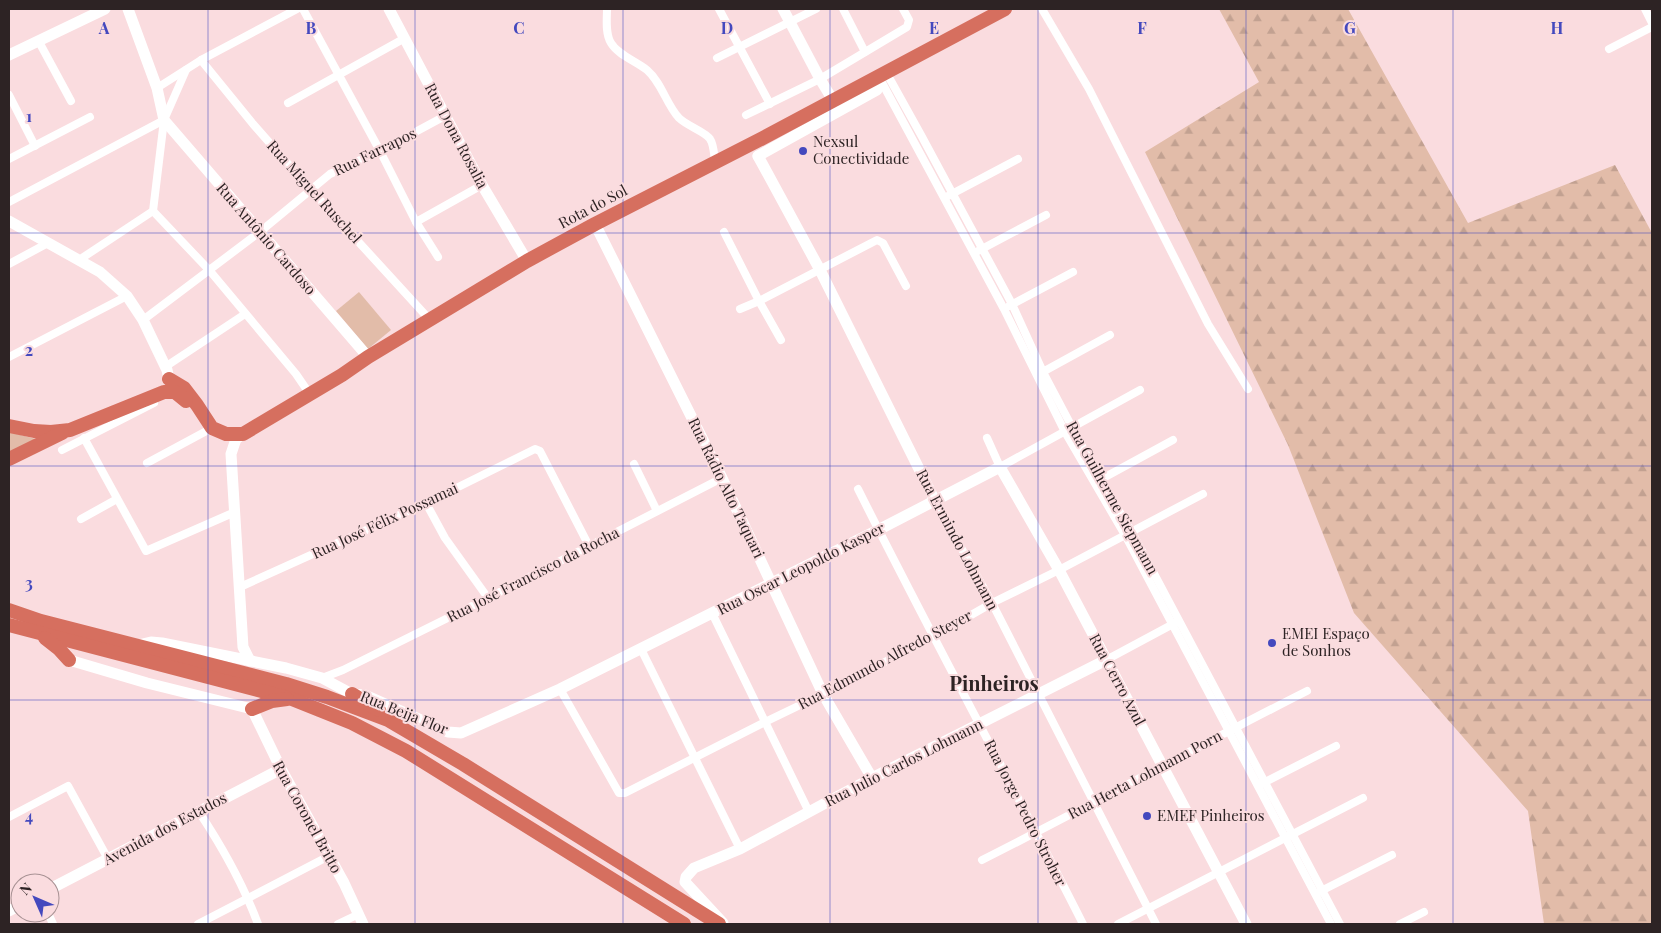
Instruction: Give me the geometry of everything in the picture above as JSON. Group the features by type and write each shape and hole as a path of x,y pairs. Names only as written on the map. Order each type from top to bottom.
{"highway":[{"name":"Rota do Sol","path":"243,434 527,261 715,161 836,105 1005,9"},
{"path":"170,379 187,401 212,427 231,434 243,434"},
{"path":"9,459 110,412 138,402 164,387 170,379"},
{"path":"110,412 170,379"},
{"path":"170,379 184,388 212,427"},
{"path":"9,426 34,431 70,430"},
{"path":"9,610 40,621 286,684 328,697 388,720 487,779 719,924"},
{"path":"9,625 292,698 344,719 379,736 684,924"},
{"path":"38,633 52,643 69,660"},
{"path":"347,691 376,708 388,720"},
{"path":"252,709 272,701 292,698"}],"street":[{"path":"9,55 105,9"},
{"path":"128,9 157,88 164,120"},
{"path":"157,88 201,60 297,9"},
{"path":"303,9 416,222 438,257"},
{"name":"Rua Dona Rosalia","path":"389,9 482,185 527,261"},
{"path":"607,9 610,42 621,53 649,72 682,121 711,139 715,161"},
{"path":"719,9 770,104"},
{"path":"742,148 758,156 836,105 783,9"},
{"path":"717,58 816,9"},
{"path":"843,9 865,52"},
{"path":"746,115 820,79 907,27 909,20 903,9"},
{"path":"1042,9 1089,89 1208,324 1248,389"},
{"path":"1645,9 1652,23"},
{"path":"1609,50 1652,27"},
{"path":"288,103 405,38"},
{"path":"38,40 71,101"},
{"name":"Rua Miguel Ruschel","path":"201,60 253,124 311,190 430,320"},
{"path":"79,260 152,210 164,120 186,70"},
{"name":"Rua Guilherme Siepmann","path":"882,80 1008,306 1029,339 1040,374"},
{"path":"9,95 35,146"},
{"name":"Rua Farrapos","path":"143,320 210,271 330,174 380,151 445,116"},
{"path":"9,159 90,117"},
{"path":"9,202 164,120"},
{"name":"Rua Antônio Cardoso","path":"164,120 368,357"},
{"name":"Rua Ermindo Lohmann","path":"758,156 820,270 935,501 992,604 1156,924"},
{"path":"948,196 1018,159"},
{"path":"416,222 482,185"},
{"path":"152,210 210,271 296,374 309,393"},
{"path":"978,251 1046,215"},
{"path":"9,220 100,272 126,296 143,320 170,379 245,314"},
{"name":"Rua Rádio Alto Taquari","path":"595,224 722,478 823,694 872,778"},
{"path":"724,232 781,340"},
{"path":"740,309 877,240 883,243 906,286"},
{"path":"9,264 48,243"},
{"path":"1008,306 1074,272"},
{"path":"9,357 126,296"},
{"name":"Rua Guilherme Siepmann","path":"1008,306 1020,343 1040,374 1097,481 1129,534 1318,892 1331,924"},
{"path":"1040,374 1110,335"},
{"path":"1020,343 1029,339"},
{"name":"Rua Oscar Leopoldo Kasper","path":"455,734 466,731 560,689 878,530 1000,467 1140,390"},
{"path":"62,450 158,400 172,397 187,401"},
{"path":"147,463 212,427 231,454"},
{"path":"243,434 236,439 231,454 244,660"},
{"path":"84,438 146,551 235,512"},
{"name":"Rua Cerro Azul","path":"987,438 1000,467 1059,570 1246,924"},
{"path":"1097,481 1173,440"},
{"name":"Rua José Félix Possamai","path":"240,587 426,503 535,449 540,451 589,546"},
{"path":"634,464 657,511"},
{"name":"Rua José Francisco da Rocha","path":"322,678 343,670 488,598 722,478"},
{"name":"Rua Jorge Pedro Stroher","path":"858,489 932,637 1036,832 1082,924"},
{"name":"Rua Edmundo Alfredo Steyer","path":"560,689 619,793 625,793 823,694 1203,494"},
{"path":"81,519 117,499"},
{"path":"426,503 445,538 488,598"},
{"path":"712,613 764,722 810,812"},
{"name":"Rua Julio Carlos Lohmann","path":"724,924 685,882 686,877 694,868 740,849 872,778 1176,623"},
{"name":"Rua Beija Flor","path":"137,645 151,642 162,643 286,668 322,678 347,691 365,695 455,734"},
{"path":"641,649 740,849"},
{"path":"69,660 147,683 252,709"},
{"path":"343,670 347,691"},
{"name":"Rua Herta Lohmann Porn","path":"982,860 1307,691"},
{"name":"Rua Coronel Britto","path":"252,709 281,769 361,919"},
{"path":"1261,784 1336,746"},
{"name":"Avenida dos Estados","path":"60,884 281,769"},
{"path":"9,817 68,786 108,859"},
{"path":"1118,924 1363,798"},
{"path":"199,812 233,866 258,924"},
{"path":"1318,892 1392,855"},
{"path":"198,924 329,856"},
{"name":"Rua Guilherme Siepmann","path":"1318,892 1340,924"},
{"path":"1400,924 1424,912"},
{"path":"338,924 361,919"}],"green space":[{"path":"1219,9 1348,9 1468,223 1615,165 1652,233 1652,924 1544,924 1528,811 1354,613 1288,445 1145,152 1259,82"},
{"path":"359,292 391,330 368,349 336,311"},
{"path":"9,432 40,440 9,456"}],"place":[{"name":"Nexsul Conectividade","path":"803,151"},
{"name":"EMEI Espaço de Sonhos","path":"1272,643"},
{"name":"EMEF Pinheiros","path":"1147,816"}],"district":[{"name":"Pinheiros","path":"994,684"}]}
